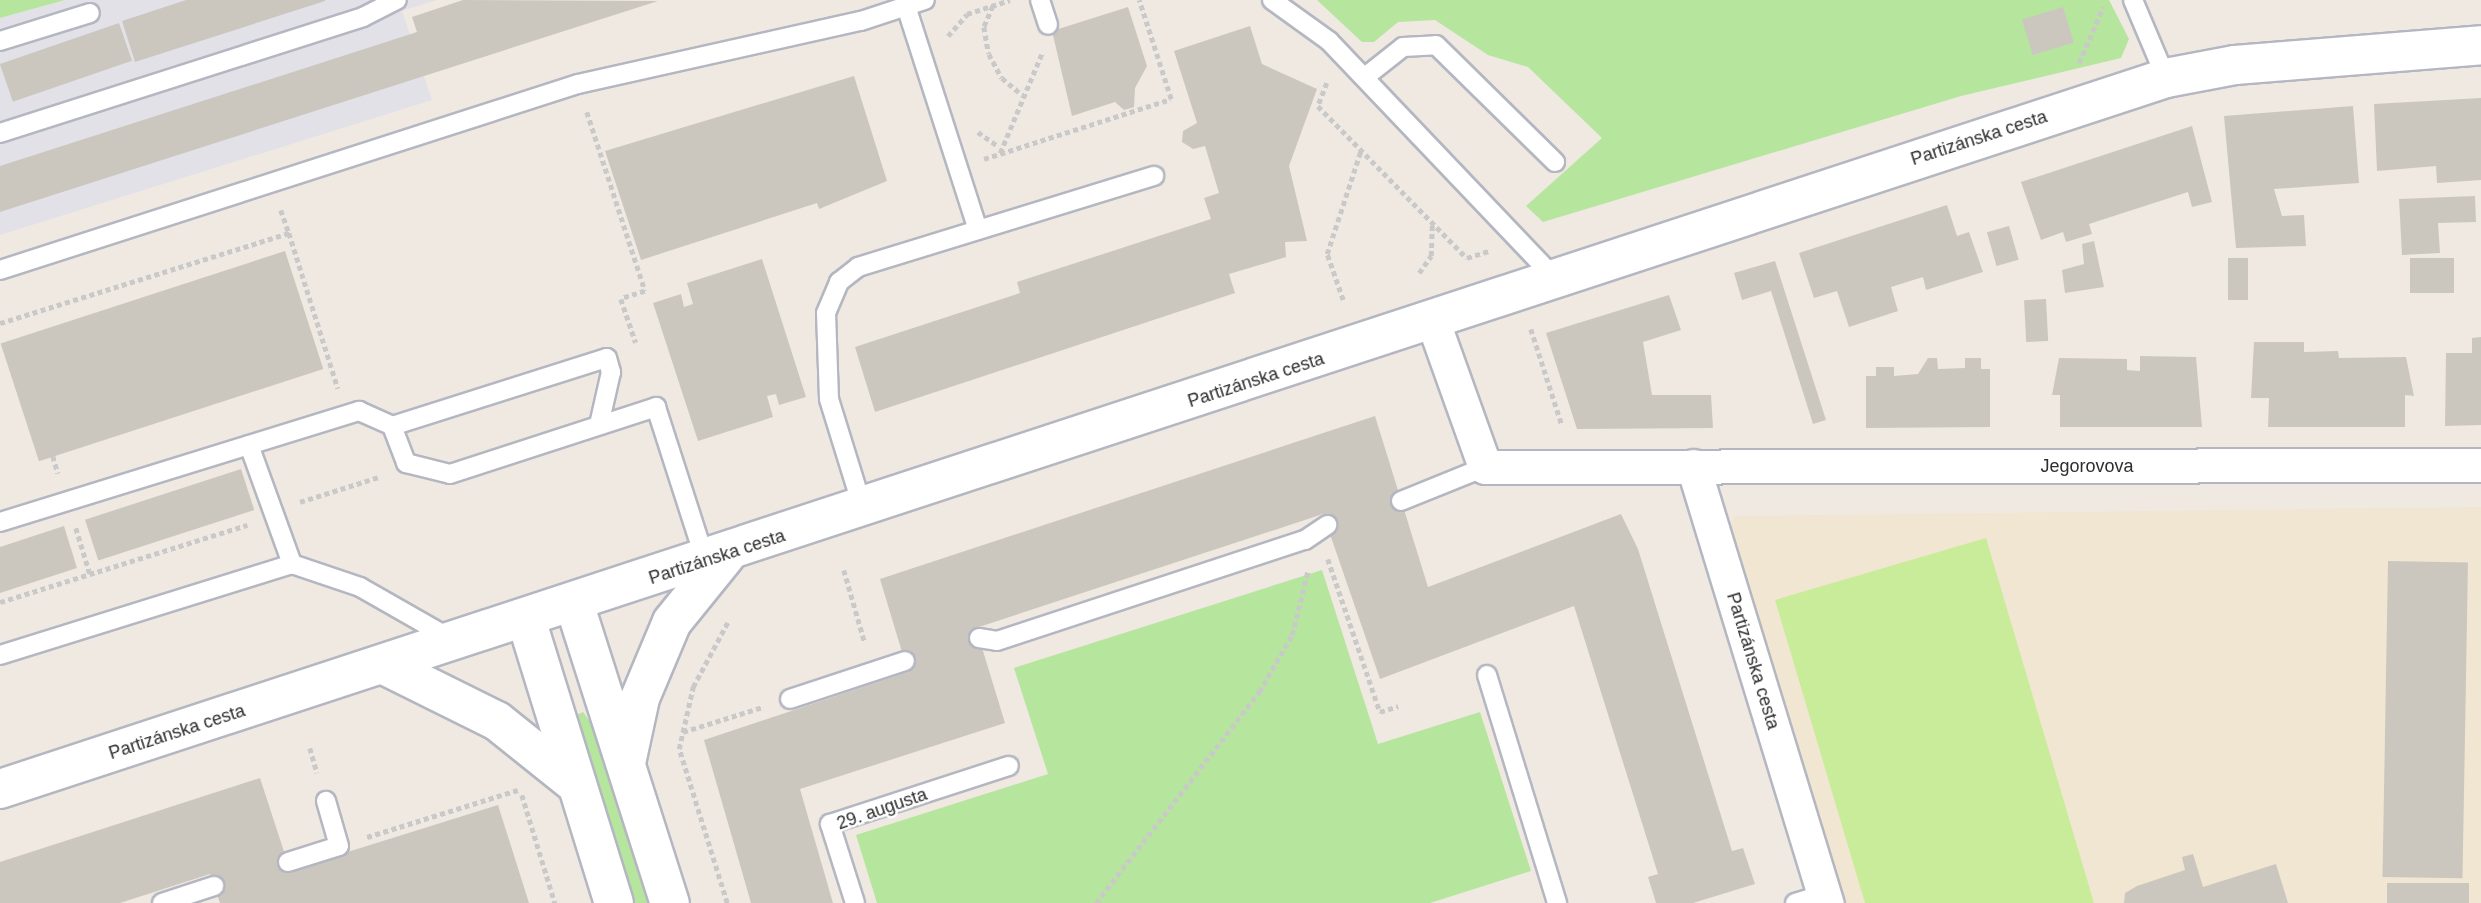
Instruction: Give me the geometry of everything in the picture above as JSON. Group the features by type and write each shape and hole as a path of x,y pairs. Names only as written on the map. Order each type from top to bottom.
{"street":[{"name":"Partizánska cesta","path":"0,789 863,509 1432,319 1552,275 2166,78 2235,65 2481,45"},
{"path":"1432,319 1485,467 1693,466"},
{"name":"Jegorovova","path":"1693,466 2481,465"},
{"name":"Partizánska cesta","path":"1693,466 1816,900"},
{"path":"625,765 640,698 672,622 716,557"},
{"path":"574,603 670,903"},
{"path":"526,619 614,903"},
{"path":"384,665 497,721 577,785"}],"lane":[{"path":"0,133 363,17 397,0"},
{"path":"0,270 578,84 925,0"},
{"path":"1040,0 1048,25"},
{"path":"1272,0 1329,41 1552,275"},
{"path":"2133,0 2166,78"},
{"path":"906,6 978,230"},
{"path":"0,41 90,13"},
{"path":"1364,77 1403,47 1436,45 1555,162"},
{"path":"863,509 829,399 826,313 839,282 858,267 1154,176"},
{"path":"0,522 359,411 392,426 607,358 611,372 599,425"},
{"path":"392,426 406,463 450,474 656,407 716,557"},
{"path":"249,445 270,515 292,564"},
{"path":"1401,501 1485,467"},
{"path":"979,638 1010,636 1305,540 1322,527"},
{"path":"0,655 292,564 360,587 456,642"},
{"path":"790,699 905,661"},
{"path":"1487,675 1557,903"},
{"name":"29. augusta","path":"855,903 830,824 1009,766"},
{"path":"288,862 339,846 326,801"},
{"path":"162,903 214,886"}],"path":[{"path":"946,48 950,29 967,14 1011,0"},
{"path":"976,149 979,160 1171,99 1139,0"},
{"path":"2068,73 2085,57 2104,0"},
{"path":"993,6 984,27 989,54 1002,78 1022,95"},
{"path":"998,146 1022,95 1048,25"},
{"path":"578,84 645,291 621,299 637,347"},
{"path":"1318,106 1467,258"},
{"path":"972,137 969,126 998,146 1000,153"},
{"path":"1343,300 1327,254 1361,150"},
{"path":"1419,273 1431,256 1432,222"},
{"path":"0,323 289,233 347,416"},
{"path":"1530,324 1562,425"},
{"path":"0,602 415,465"},
{"path":"1322,527 1380,712 1398,706"},
{"path":"1096,903 1259,692 1292,635 1322,527"},
{"path":"844,570 874,672"},
{"path":"727,903 679,749 694,687 732,616"},
{"path":"683,732 790,699"},
{"path":"508,780 518,790 555,903"},
{"path":"339,846 518,790"}],"shaded area":[{"path":"65,0 437,0 402,11 432,100 0,235 0,18"},
{"path":"2481,507 2481,903 1844,903 1727,534 1735,516"}],"green space":[{"path":"0,0 65,0 0,18"},
{"path":"1317,0 2109,0 2129,39 2121,58 1961,96 1543,222 1526,206 1602,138 1528,67 1488,55 1435,20 1398,22 1374,42 1362,42"},
{"path":"1986,538 2094,903 1865,903 1775,600"},
{"path":"1322,570 1378,744 1480,712 1531,871 1430,903 877,903 856,835 1048,774 1014,668"},
{"path":"583,712 594,727 649,903 630,903 574,716"}],"building":[{"path":"186,0 325,1 135,62 122,21"},
{"path":"463,0 658,1 0,212 0,166 417,32 412,17"},
{"path":"1128,7 1147,66 1135,88 1134,107 1124,110 1115,102 1072,116 1052,31"},
{"path":"2063,7 2074,42 2033,55 2022,20"},
{"path":"119,23 132,61 13,102 0,64"},
{"path":"1250,26 1262,64 1317,89 1289,166 1307,241 1285,242 1286,257 1229,274 1235,293 875,412 855,347 1020,293 1017,282 1211,219 1204,198 1219,193 1205,146 1193,149 1182,142 1183,131 1197,123 1174,51"},
{"path":"854,76 887,181 819,209 817,203 641,260 605,151"},
{"path":"2481,98 2481,180 2437,183 2436,166 2377,171 2374,104"},
{"path":"2353,106 2359,183 2274,189 2282,216 2304,215 2306,246 2236,248 2224,116"},
{"path":"2192,126 2212,202 2192,207 2188,192 2089,224 2092,234 2066,242 2063,232 2041,240 2021,182"},
{"path":"2475,196 2476,222 2438,223 2440,253 2402,255 2399,199"},
{"path":"1947,205 1957,236 1969,232 1983,272 1926,290 1923,277 1891,287 1898,311 1849,327 1837,291 1814,298 1799,253"},
{"path":"2009,226 2019,260 1997,266 1987,232"},
{"path":"2094,241 2104,287 2065,293 2062,270 2084,264 2082,244"},
{"path":"285,251 323,369 39,461 1,343"},
{"path":"2228,258 2248,258 2248,300 2228,300"},
{"path":"2410,258 2454,258 2454,293 2410,293"},
{"path":"762,259 806,397 779,405 776,394 767,396 773,417 698,441 653,303 681,294 684,307 693,304 687,283"},
{"path":"1775,261 1826,420 1813,424 1771,291 1742,300 1734,273"},
{"path":"1669,295 1681,330 1643,342 1652,395 1711,395 1713,428 1577,429 1546,333"},
{"path":"2046,299 2048,341 2026,342 2024,300"},
{"path":"2481,337 2481,425 2445,426 2446,353 2472,353 2472,338"},
{"path":"2254,342 2304,342 2304,352 2338,351 2339,358 2406,357 2414,396 2405,395 2405,427 2268,427 2269,398 2251,398"},
{"path":"2140,356 2196,357 2202,427 2060,427 2060,395 2052,395 2059,358 2127,359 2127,370 2140,371"},
{"path":"1928,358 1937,358 1938,369 1965,368 1965,358 1981,358 1981,369 1990,369 1990,427 1866,428 1866,376 1876,376 1876,367 1894,367 1894,376 1918,374"},
{"path":"1375,416 1428,587 1621,514 1638,549 1732,851 1743,848 1755,884 1693,903 1656,903 1648,877 1658,874 1574,606 1380,679 1323,514 976,628 1005,723 800,789 833,903 751,903 704,740 908,672 880,579"},
{"path":"241,469 254,510 98,561 85,520"},
{"path":"64,526 77,568 0,593 0,547"},
{"path":"2388,561 2468,562 2462,878 2382,877"},
{"path":"260,778 290,870 498,805 529,903 220,903 210,874 120,903 0,903 0,862"},
{"path":"2193,854 2203,887 2276,864 2288,903 2124,903 2125,893 2137,886 2185,870 2182,857"},
{"path":"2387,883 2469,883 2469,903 2387,903"}]}
